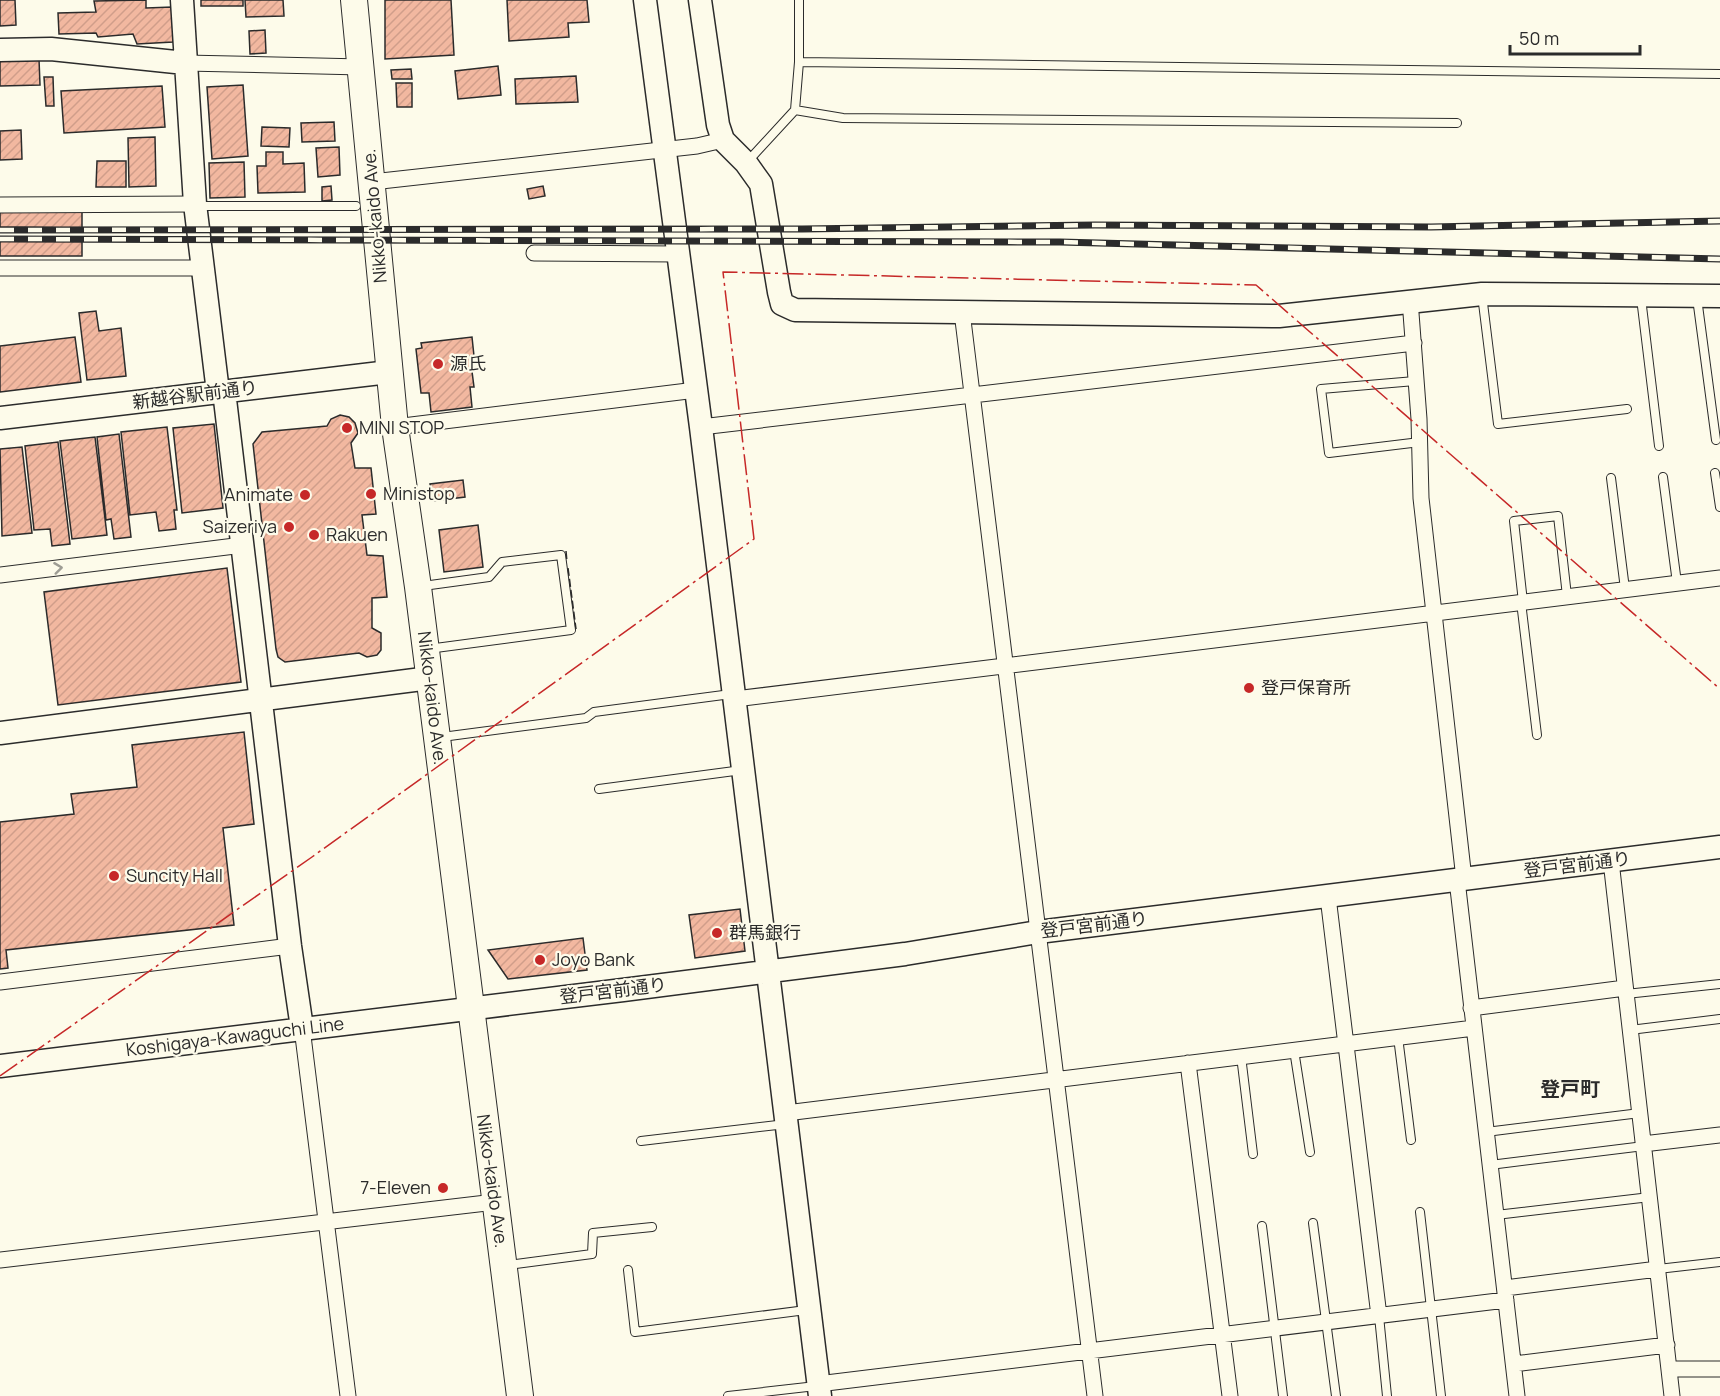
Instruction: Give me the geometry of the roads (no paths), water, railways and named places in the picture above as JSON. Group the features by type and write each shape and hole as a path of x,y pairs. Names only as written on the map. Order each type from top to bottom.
{"main road":[{"name":"Nikko-kaido Ave.","path":"354,0 395,427 430,678 520,1396"}],"street":[{"path":"182,0 201,268 243,545 290,946 348,1396"},
{"path":"645,0 701,427 819,1389 1089,1351 1431,1310 1505,1294 1658,1269"},
{"path":"699,0 718,125 723,140 746,163 761,184 782,304 795,310 1279,316 1482,294 1720,296"},
{"path":"0,50 51,49 185,63 362,68"},
{"path":"372,182 697,146 723,140"},
{"path":"0,205 195,205"},
{"path":"534,253 678,254"},
{"path":"0,268 201,268"},
{"path":"1410,300 1420,442 1421,498 1432,613 1461,880 1471,1008 1517,1396"},
{"path":"962,312 1095,1396"},
{"path":"701,427 1414,343"},
{"name":"新越谷駅前通り","path":"0,418 389,372"},
{"path":"395,427 696,390"},
{"path":"0,575 243,545"},
{"path":"734,697 1720,578"},
{"path":"0,733 430,678"},
{"name":"登戸宮前通り","path":"470,1009 950,947 1038,932 1720,847"},
{"path":"1611,861 1672,1396"},
{"path":"1328,897 1379,1316"},
{"path":"0,982 290,946"},
{"path":"1471,1008 1626,991"},
{"name":"Koshigaya-Kawaguchi Line","path":"0,1066 470,1009"},
{"path":"786,1118 1056,1079 1474,1028"},
{"path":"1188,1063 1230,1396"},
{"path":"1643,1145 1720,1135"},
{"path":"0,1260 495,1202"},
{"path":"1514,1365 1666,1345"},
{"path":"1669,1369 1720,1369"}],"lane":[{"path":"746,163 795,110 799,62 799,0"},
{"path":"799,62 1720,74"},
{"path":"795,110 843,118 1457,123"},
{"path":"195,205 356,206"},
{"path":"1482,294 1498,424 1627,409"},
{"path":"1641,295 1659,446"},
{"path":"1697,296 1716,440"},
{"path":"1415,381 1321,389 1329,453 1420,442"},
{"path":"1715,472 1720,507"},
{"path":"1611,477 1625,589"},
{"path":"1664,477 1677,583"},
{"path":"1537,735 1514,521 1558,516 1567,596"},
{"path":"418,587 489,577 502,562 561,555 571,630 426,649"},
{"path":"437,737 586,718 594,712 734,697"},
{"path":"599,789 743,770"},
{"path":"1626,991 1720,984"},
{"path":"1630,1030 1720,1020"},
{"path":"1398,1037 1411,1140"},
{"path":"1294,1050 1310,1152"},
{"path":"1241,1056 1253,1154"},
{"path":"1486,1132 1640,1113"},
{"path":"641,1141 786,1118"},
{"path":"1490,1166 1643,1145"},
{"path":"1496,1215 1650,1197"},
{"path":"1420,1212 1441,1396"},
{"path":"1313,1223 1336,1396"},
{"path":"1262,1226 1283,1396"},
{"path":"503,1265 592,1254 593,1233 652,1227"},
{"path":"1658,1269 1720,1262"},
{"path":"628,1270 635,1332 809,1310"},
{"path":"1379,1316 1387,1396"},
{"path":"728,1396 819,1389"}],"railway":[{"path":"0,230 802,229 1095,225 1431,227 1720,221"},
{"path":"0,239 1060,242 1720,259"}],"place":[{"name":"源氏","path":"438,364"},
{"name":"MINI STOP","path":"347,428"},
{"name":"Ministop","path":"371,494"},
{"name":"Animate","path":"305,495"},
{"name":"Saizeriya","path":"289,527"},
{"name":"Rakuen","path":"314,535"},
{"name":"登戸保育所","path":"1249,688"},
{"name":"Suncity Hall","path":"114,876"},
{"name":"群馬銀行","path":"717,933"},
{"name":"Joyo Bank","path":"540,960"},
{"name":"7-Eleven","path":"443,1188"}],"district":[{"name":"登戸町","path":"1570,1089"}]}
